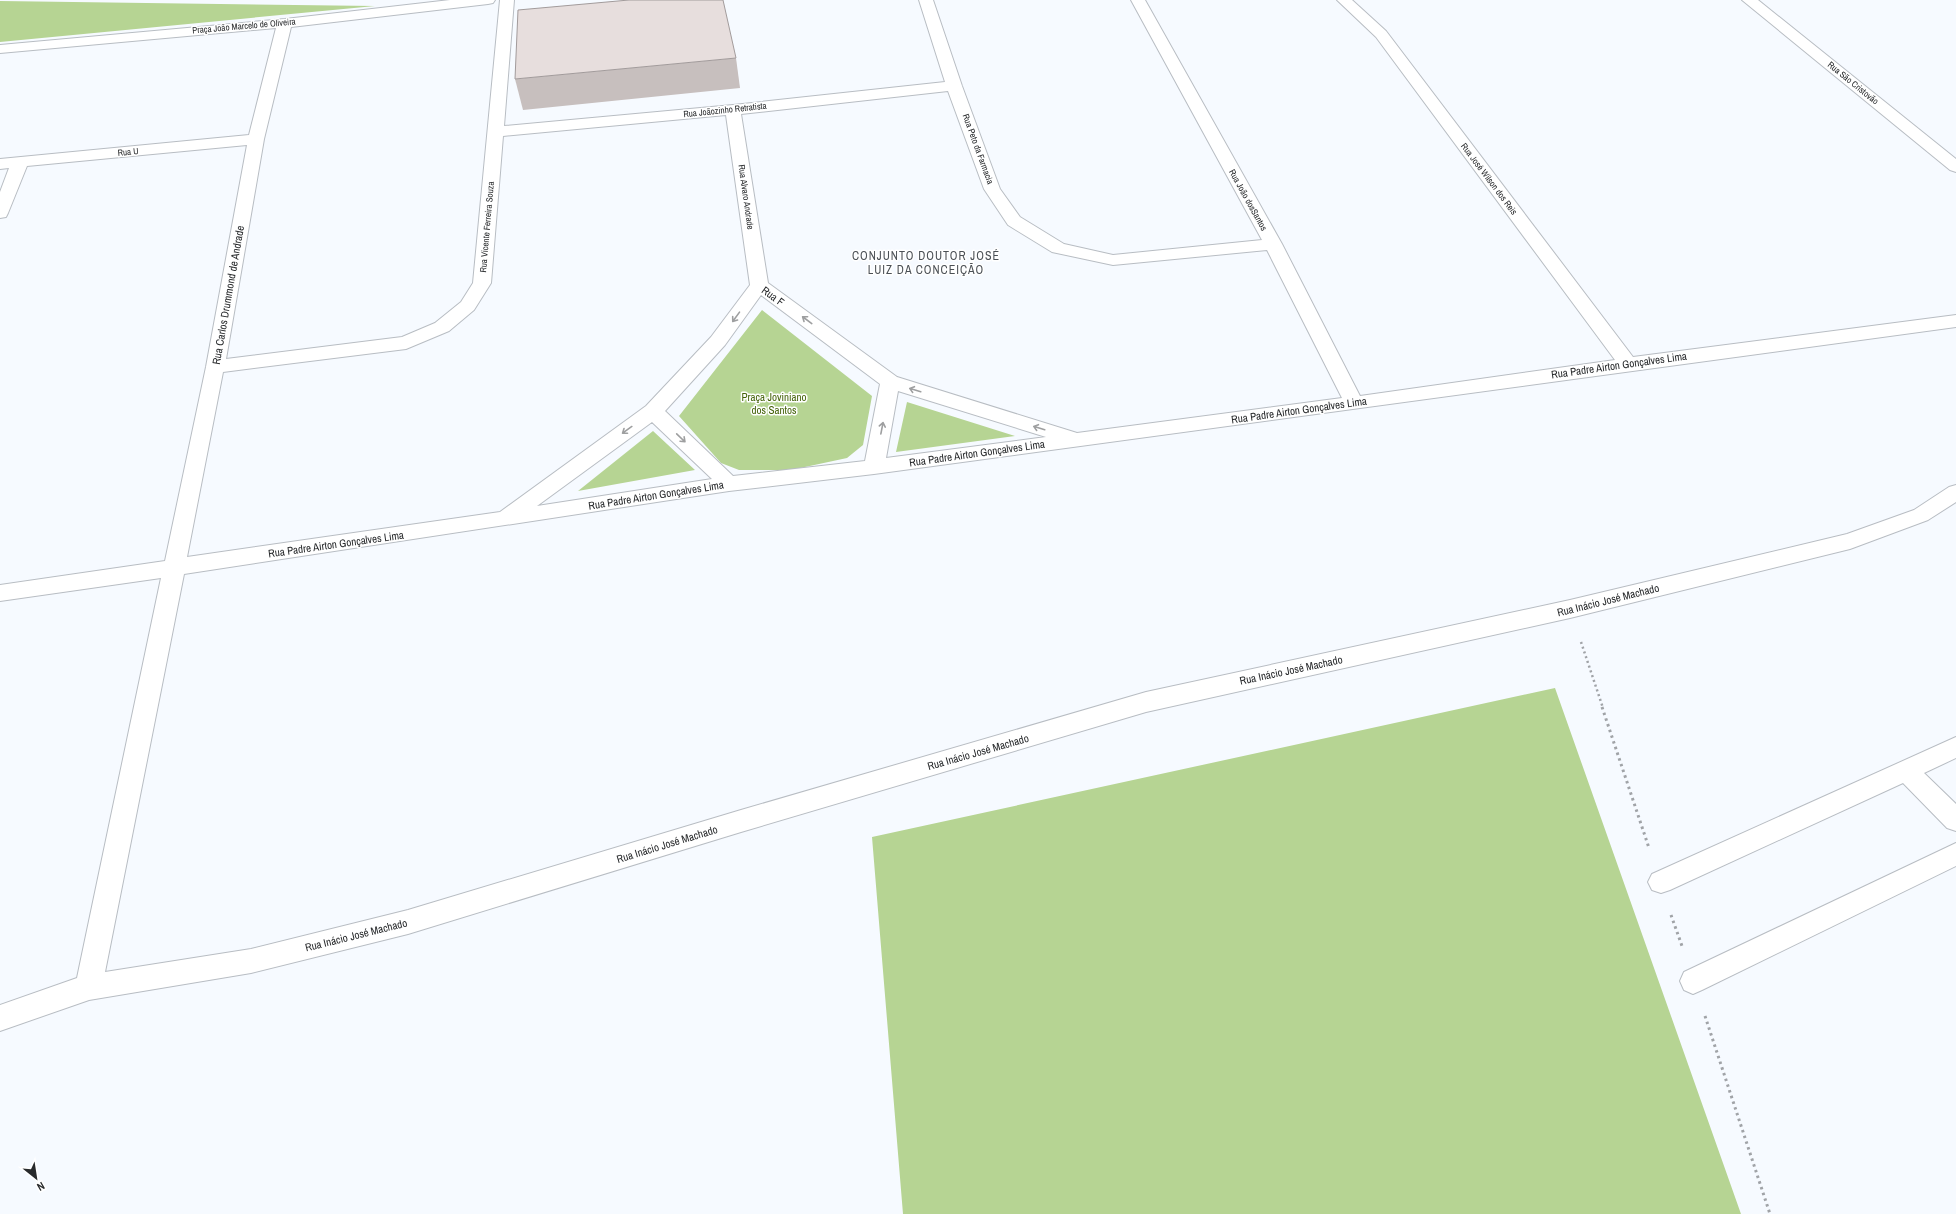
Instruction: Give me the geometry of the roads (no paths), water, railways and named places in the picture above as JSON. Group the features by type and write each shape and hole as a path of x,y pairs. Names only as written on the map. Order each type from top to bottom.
{"street":[{"name":"Praça João Marcelo de Oliveira","path":"0,49 285,22 488,0"},
{"name":"Rua Vicente Ferreira Souza","path":"215,367 406,342 442,327 468,306 482,283 507,0"},
{"name":"Rua Peto da Farmacia","path":"926,0 954,86 992,189 1014,221 1058,248 1113,260 1273,244"},
{"name":"Rua João dosSantos","path":"1138,0 1273,244 1354,403"},
{"name":"Rua José Wilson dos Reis","path":"1344,0 1381,34 1628,364"},
{"name":"Rua São Cristovão","path":"1749,0 1956,167"},
{"name":"Rua Carlos Drummond de Andrade","path":"89,987 215,367 256,139 285,22"},
{"name":"Rua Joãozinho Retratista","path":"496,132 733,110 954,86"},
{"name":"Rua Alvaro Andrade","path":"733,110 759,285"},
{"name":"Rua U","path":"0,164 256,139"},
{"path":"0,213 20,162"},
{"name":"Rua F","path":"506,519 653,411 718,341 759,285 890,382 1076,440"},
{"name":"Rua Padre Airton Gonçalves Lima","path":"0,593 506,519 729,484 874,467 1354,403 1628,364 1956,321"},
{"path":"874,467 890,382"},
{"path":"653,411 729,484"},
{"name":"Rua Inácio José Machado","path":"0,1018 89,987 251,961 408,922 749,819 1146,702 1570,609 1850,540 1921,515 1956,492"},
{"path":"1661,882 1956,747"},
{"path":"1906,770 1956,820"},
{"path":"1693,981 1956,854"}],"district":[{"name":"CONJUNTO DOUTOR JOSÉ LUIZ DA CONCEIÇÃO","path":"926,263"}],"park label":[{"name":"Praça Joviniano dos Santos","path":"774,403"}]}
